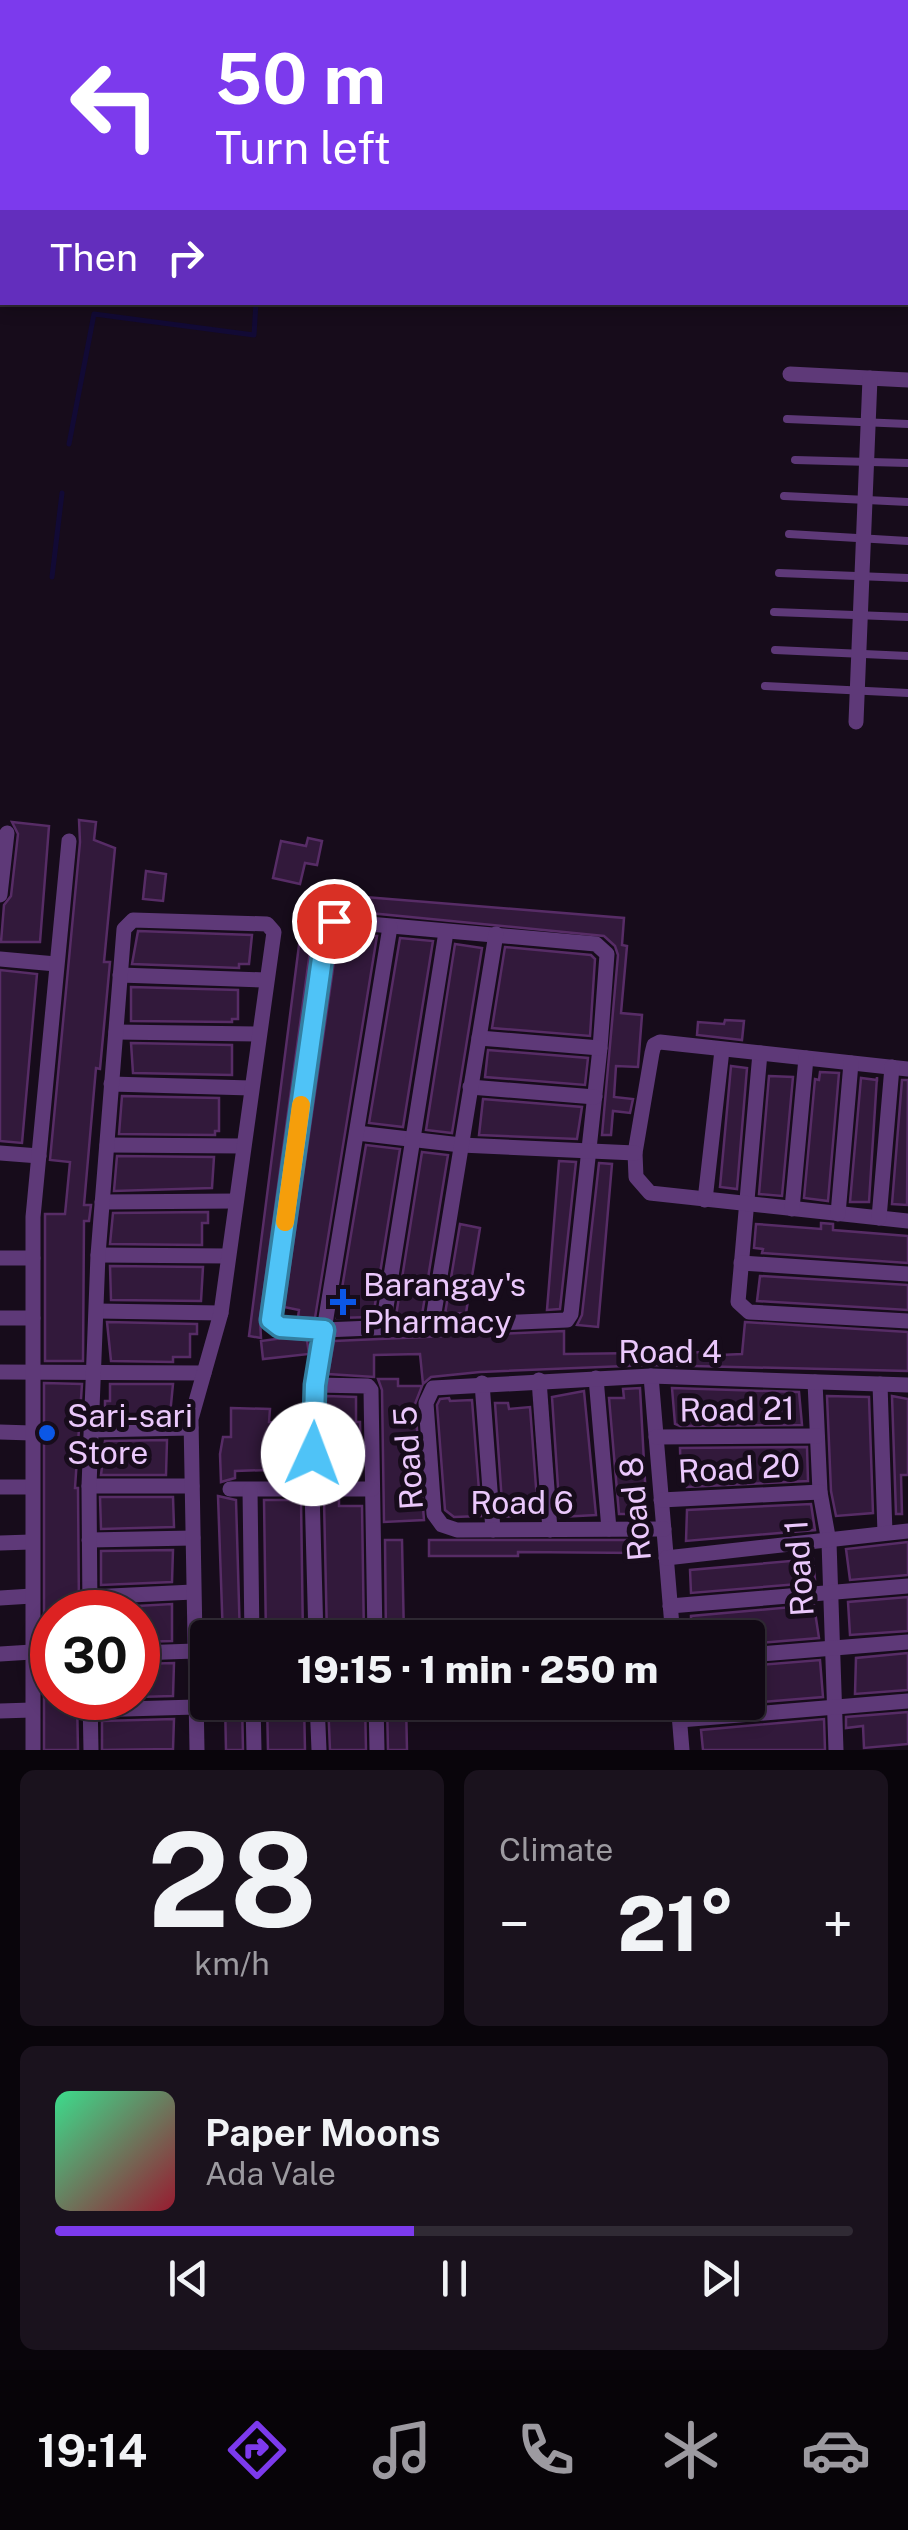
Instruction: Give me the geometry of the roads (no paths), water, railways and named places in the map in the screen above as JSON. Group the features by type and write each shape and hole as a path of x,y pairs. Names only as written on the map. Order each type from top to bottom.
{"street":[{"path":"790,374 908,380"},
{"path":"856,722 870,378"},
{"path":"0,895 7,833"},
{"path":"32,1590 33,1258 56,964 70,841"},
{"path":"90,1590 89,1486 98,1255 124,929 132,920 267,924 274,932 221,1313 191,1428 194,1620"},
{"path":"334,921 390,928 596,944 607,954 572,1314 567,1320 324,1330 280,1327 271,1320 326,930 334,921"},
{"path":"316,1620 312,1489 315,1385 390,928"},
{"path":"383,1326 446,932"},
{"path":"432,1325 496,934"},
{"path":"0,959 56,964"},
{"path":"120,974 265,980"},
{"path":"116,1032 258,1034"},
{"path":"478,1038 600,1048"},
{"path":"880,1218 900,1068 660,1042 654,1046 635,1153 636,1176 650,1193 705,1200 908,1221"},
{"path":"705,1200 722,1050"},
{"path":"760,1054 738,1302 749,1312 908,1321"},
{"path":"792,1209 806,1058"},
{"path":"838,1214 851,1062"},
{"path":"112,1084 251,1088"},
{"path":"470,1088 595,1097"},
{"path":"356,1133 460,1145 635,1153"},
{"path":"106,1145 243,1146"},
{"path":"0,1153 39,1156"},
{"path":"102,1202 236,1201"},
{"path":"98,1255 228,1256"},
{"path":"0,1258 33,1258"},
{"path":"741,1263 908,1274"},
{"path":"98,1311 221,1313"},
{"path":"0,1318 33,1318"},
{"path":"0,1372 204,1373"},
{"name":"Road 4","path":"433,1388 651,1376 908,1385"},
{"name":"Road 8","path":"651,1376 671,1620"},
{"path":"596,1378 609,1529"},
{"path":"539,1380 550,1530"},
{"name":"Road 1","path":"815,1382 820,1492 829,1542 836,1750"},
{"path":"482,1383 492,1530"},
{"path":"880,1384 886,1533"},
{"path":"315,1385 368,1386 371,1390 375,1620"},
{"name":"Road 5","path":"433,1388 426,1403 434,1514 442,1525"},
{"path":"92,1430 191,1428"},
{"path":"0,1432 32,1433"},
{"name":"Road 21","path":"656,1437 818,1436"},
{"path":"89,1486 192,1486"},
{"path":"0,1487 32,1487"},
{"path":"230,1489 372,1489"},
{"path":"250,1490 252,1620"},
{"name":"Road 20","path":"662,1500 820,1492"},
{"name":"Road 6","path":"442,1525 456,1530 664,1528"},
{"path":"666,1558 908,1531"},
{"path":"89,1540 193,1538"},
{"path":"0,1543 32,1542"},
{"path":"670,1606 908,1586"},
{"path":"160,1596 193,1592"},
{"path":"0,1598 30,1596"},
{"path":"765,1655 908,1642"},
{"path":"0,1654 30,1652"},
{"path":"160,1653 190,1652"},
{"path":"765,1713 908,1701"},
{"path":"160,1706 190,1707"},
{"path":"0,1711 30,1710"},
{"path":"32,1720 33,1750"},
{"path":"90,1720 90,1750"},
{"path":"196,1720 197,1750"},
{"path":"253,1720 254,1750"},
{"path":"318,1720 319,1750"},
{"path":"376,1720 377,1750"},
{"path":"680,1720 682,1750"}],"lane":[{"path":"786,419 908,424"},
{"path":"795,460 908,463"},
{"path":"784,496 908,502"},
{"path":"788,534 908,541"},
{"path":"779,573 908,578"},
{"path":"774,612 908,617"},
{"path":"776,650 908,656"},
{"path":"765,686 908,694"}],"waterway":[{"path":"69,444 94,314 254,335 256,305"},
{"path":"52,577 62,493"}],"place":[{"name":"Barangay's Pharmacy","path":"343,1302"},
{"name":"Sari-sari Store","path":"47,1433"}]}
